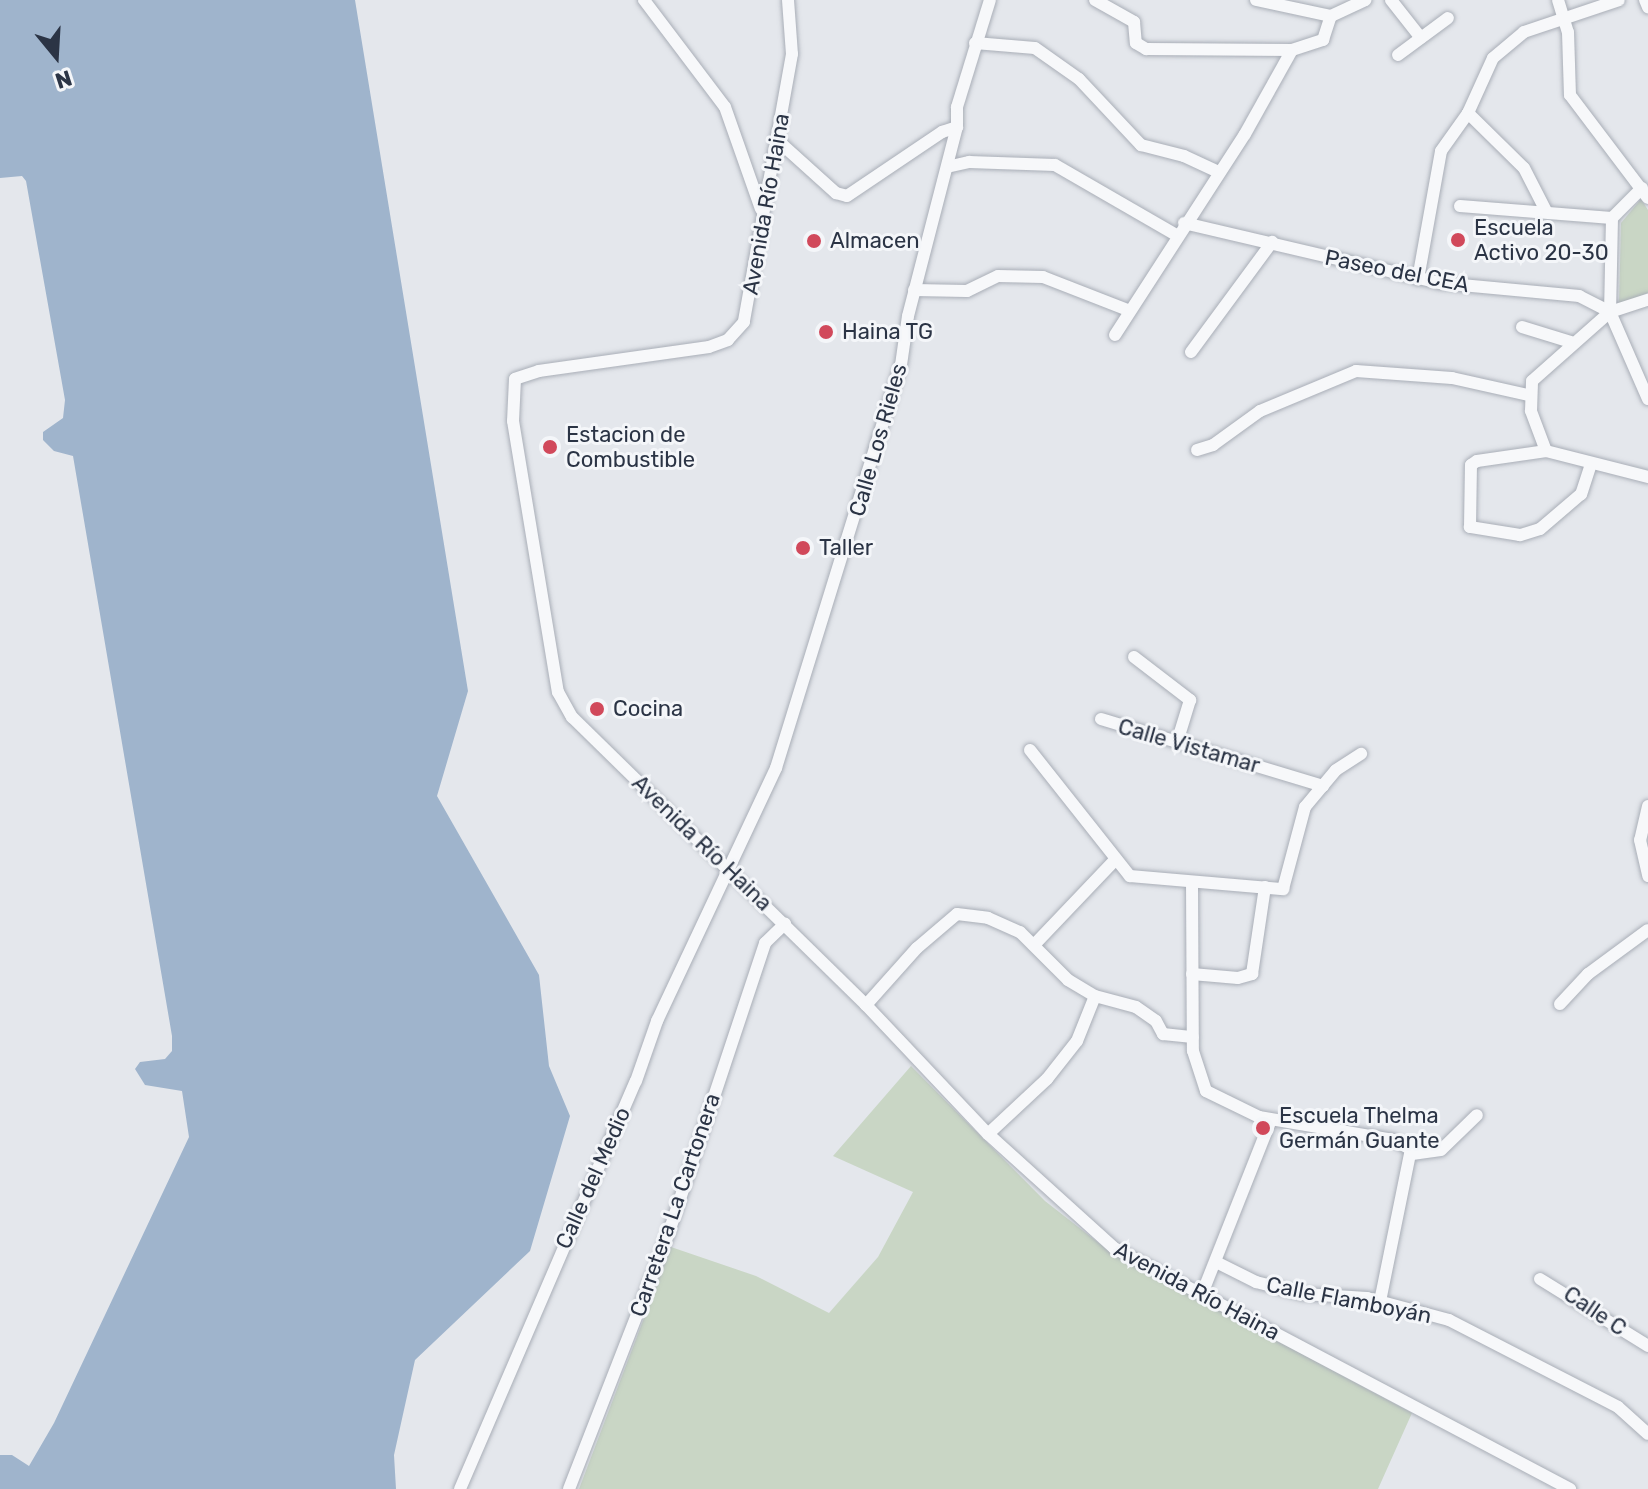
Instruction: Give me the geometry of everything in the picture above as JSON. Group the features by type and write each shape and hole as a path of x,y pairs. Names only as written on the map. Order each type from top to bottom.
{"street":[{"path":"644,0 725,107 761,209"},
{"name":"Avenida Río Haina","path":"788,0 792,54 761,209 750,301 744,322 728,340 709,347 539,371 515,379 513,398 558,692 572,717 866,1005 988,1134 1114,1248 1570,1489"},
{"name":"Calle Los Rieles","path":"729,869 776,768 830,607 901,365 914,290 957,127 957,107 990,0"},
{"path":"1095,0 1134,22 1140,48 1292,50 1323,40 1331,16 1366,0"},
{"path":"1256,0 1315,6 1331,16"},
{"path":"1391,0 1421,38"},
{"path":"1460,206 1612,218 1645,193 1570,95 1565,18 1558,0"},
{"path":"1418,279 1441,151 1449,133 1468,113 1493,58 1509,41 1619,0"},
{"path":"1645,0 1648,7"},
{"path":"1398,55 1448,18"},
{"path":"975,43 1035,48 1079,79 1141,145 1184,156 1219,172"},
{"path":"1115,335 1292,50"},
{"path":"1468,113 1524,168 1546,211"},
{"path":"776,139 836,193 847,196 942,132 957,127"},
{"name":"Paseo del CEA","path":"947,167 969,162 1055,165 1180,229 1272,242 1418,279 1579,296 1610,312"},
{"path":"1612,218 1610,312 1648,399"},
{"path":"1191,352 1272,242"},
{"path":"914,290 967,291 998,276 1043,277 1130,311"},
{"path":"1546,451 1528,395 1532,381 1571,342 1610,312 1648,300"},
{"path":"1522,327 1571,342"},
{"path":"1197,450 1213,445 1260,411 1356,371 1452,378 1528,395"},
{"path":"1591,464 1581,494 1561,515 1520,535 1470,527 1471,465 1546,451 1648,477"},
{"path":"1134,657 1190,700 1178,739"},
{"name":"Calle Vistamar","path":"1101,719 1154,737 1178,739 1323,786"},
{"path":"1030,750 1080,809 1114,861 1130,876 1283,889 1305,807 1323,786 1361,754"},
{"path":"1648,806 1640,840 1648,876"},
{"path":"1034,945 1114,861"},
{"name":"Calle del Medio","path":"460,1489 636,1081 657,1021 729,869"},
{"path":"1192,882 1193,1037 1197,1072 1206,1091 1271,1120 1404,1143 1412,1157 1380,1301"},
{"path":"1192,974 1238,978 1252,974 1265,887"},
{"path":"866,1005 917,948 957,914 988,918 1020,932 1068,980 1095,996 1136,1007 1156,1021 1163,1034 1193,1037"},
{"name":"Carretera La Cartonera","path":"569,1489 668,1235 765,943 785,924"},
{"path":"1560,1004 1588,974 1648,930"},
{"path":"988,1134 1077,1041 1095,996"},
{"path":"1412,1157 1441,1150 1477,1115"},
{"path":"1202,1294 1271,1120"},
{"name":"Calle Flamboyán","path":"1216,1262 1256,1282 1303,1294 1380,1301 1449,1320 1506,1346 1618,1407 1648,1434"},
{"name":"Calle C","path":"1540,1279 1648,1346"}],"green space":[{"path":"1641,199 1648,210 1648,293 1619,305 1621,223"},
{"path":"911,1066 1045,1201 1109,1251 1412,1413 1378,1489 579,1489 671,1247 756,1276 829,1313 878,1257 913,1192 833,1156"}],"water":[{"path":"0,0 355,0 468,691 437,796 539,975 549,1066 570,1116 530,1251 415,1360 394,1455 396,1489 0,1489 0,1455 12,1455 29,1466 54,1423 189,1137 182,1091 145,1085 135,1069 140,1062 165,1059 172,1051 172,1036 73,456 54,451 43,440 43,432 63,418 65,400 26,181 22,176 0,178"}],"place":[{"name":"Escuela Activo 20-30","path":"1458,240"},
{"name":"Almacen","path":"814,241"},
{"name":"Haina TG","path":"826,332"},
{"name":"Estacion de Combustible","path":"550,447"},
{"name":"Taller","path":"803,548"},
{"name":"Cocina","path":"597,709"},
{"name":"Escuela Thelma Germán Guante","path":"1263,1128"}]}
